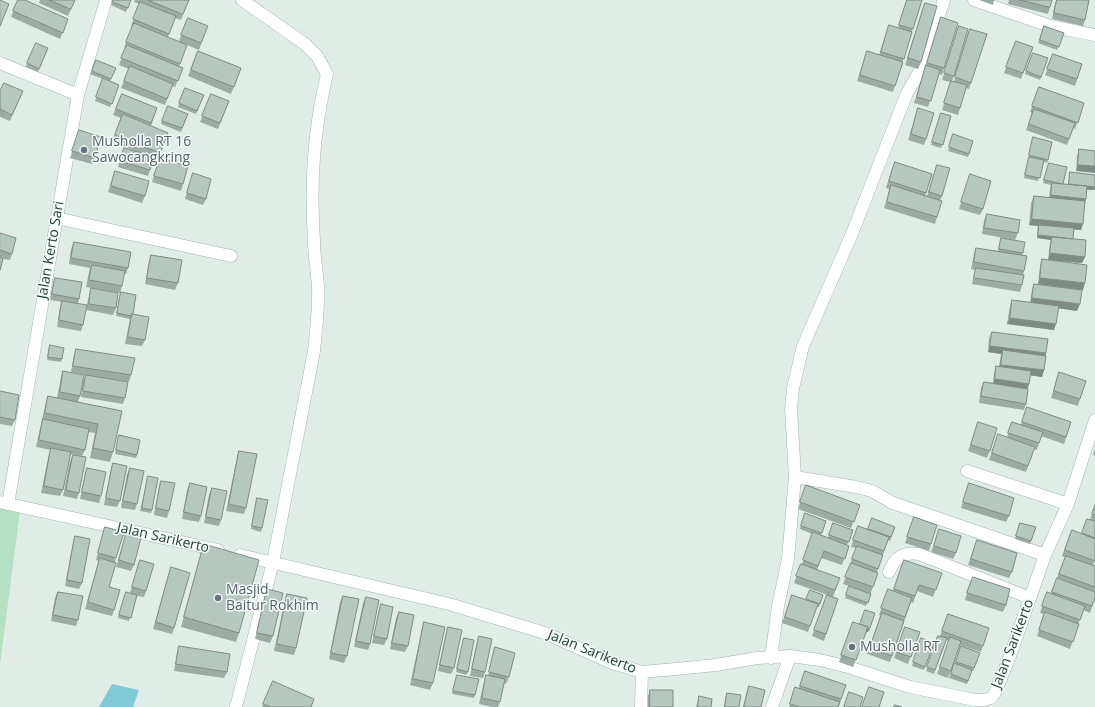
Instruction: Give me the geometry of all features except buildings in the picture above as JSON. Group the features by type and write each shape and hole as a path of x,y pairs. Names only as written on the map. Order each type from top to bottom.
{"street":[{"name":"Jalan Kerto Sari","path":"4,503 78,95 106,0"},
{"path":"236,707 273,562 314,351 318,287 314,240 314,168 320,104 327,74 317,56 305,44 242,0"},
{"path":"771,658 778,606 788,559 795,477 791,409 793,388 803,346 851,236 907,93 921,68 944,0"},
{"path":"974,0 1050,26 1095,35"},
{"path":"0,63 78,95"},
{"path":"56,218 231,256"},
{"name":"Jalan Sarikerto","path":"4,503 273,562 450,604 544,633 612,663 642,672 790,656 820,660 848,667 910,687 991,702 1010,656 1045,555 1068,504 1095,420"},
{"path":"967,470 1068,504"},
{"path":"795,477 856,486 872,491 893,503 1045,555"},
{"path":"889,572 893,562 905,553 919,554 1030,598"},
{"path":"772,707 790,656"},
{"path":"641,707 642,672"}],"green space":[{"path":"0,507 20,511 0,664"}],"water":[{"path":"112,684 139,690 133,707 99,707"}],"place":[{"name":"Musholla RT 16 Sawocangkring","path":"84,150"},
{"name":"Masjid Baitur Rokhim","path":"218,598"},
{"name":"Musholla RT","path":"852,647"}]}
